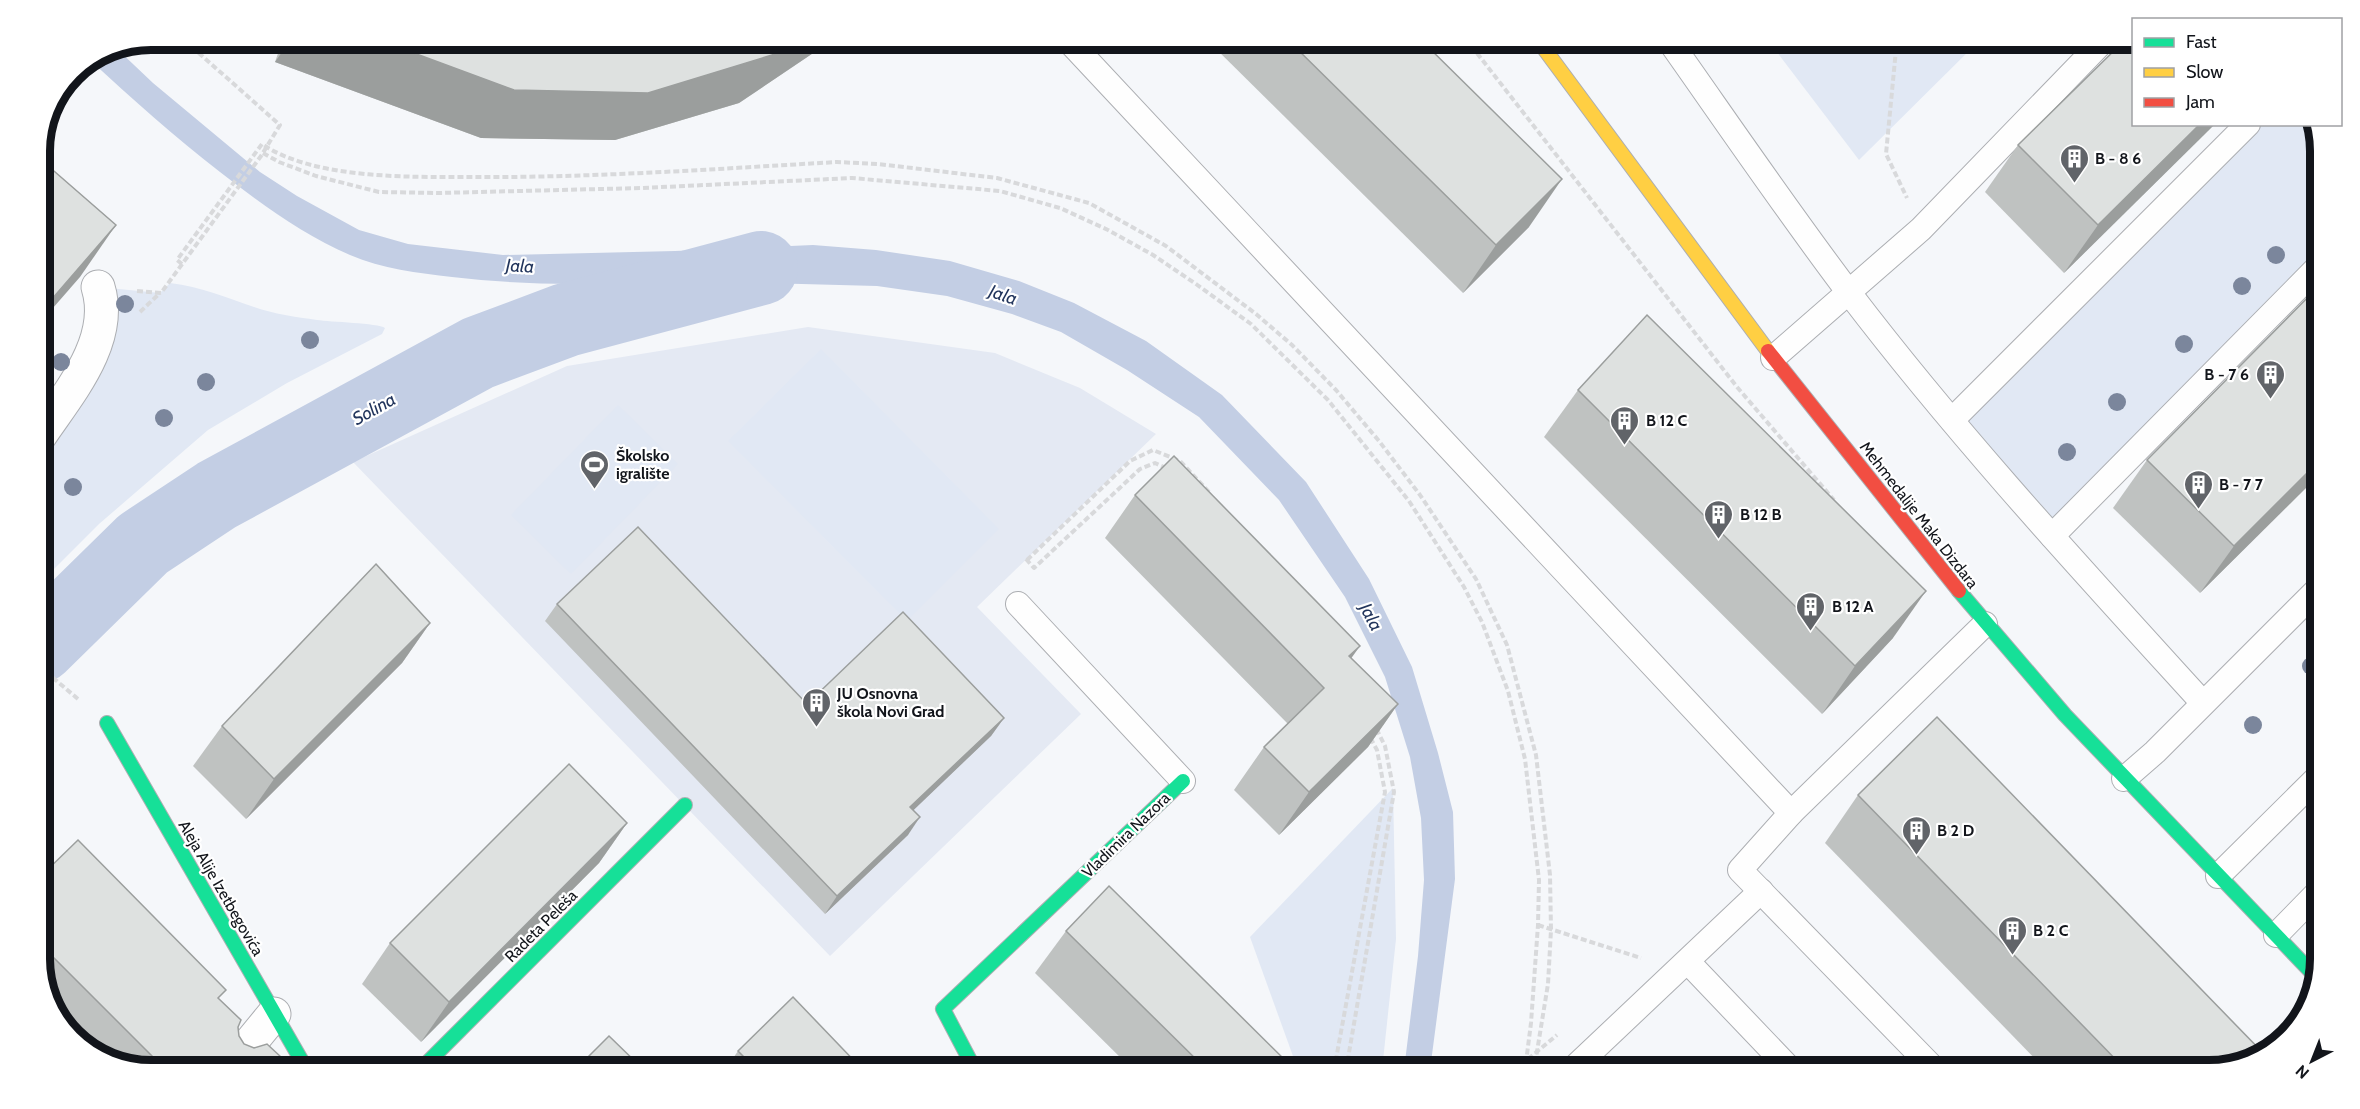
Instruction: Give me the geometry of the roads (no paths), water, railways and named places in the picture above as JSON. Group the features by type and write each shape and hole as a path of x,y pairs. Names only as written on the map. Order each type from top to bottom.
{"street":[{"name":"Mehmedalije Maka Dizdara","path":"1545,50 1773,358 1984,624 2124,779 2309,970"},
{"path":"50,421 75,385 100,334 102,313 98,287"},
{"name":"Aleja Alije Izetbegovića","path":"107,723 302,1060"},
{"name":"Vladimira Nazora","path":"970,1060 943,1010 1183,781"},
{"name":"Radeta Peleša","path":"430,1060 685,805"},
{"path":"236,1060 274,1014"}],"lane":[{"path":"1077,50 1791,813"},
{"path":"1676,50 1850,293 1952,420 2052,536 2203,704"},
{"path":"1773,358 1921,229 2094,50"},
{"path":"1952,420 2246,126"},
{"path":"2052,536 2310,275"},
{"path":"2124,779 2310,597"},
{"name":"Vladimira Nazora","path":"1018,604 1183,781"},
{"path":"1925,1060 1740,870 1791,813 1984,624"},
{"path":"2218,876 2310,785"},
{"path":"1582,1060 1761,891"},
{"path":"2277,936 2310,901"},
{"path":"1688,962 1781,1060"}],"water":[{"name":"Jala","path":"122,54 153,83 260,172 297,196 359,230 408,244 503,255 813,245 876,250 950,261 1019,281 1074,303 1146,341 1222,395 1306,482 1369,579 1412,667 1453,812 1455,879 1431,1060 1405,1060 1418,956 1424,880 1421,818 1410,757 1385,677 1345,597 1279,500 1199,417 1127,370 1061,332 1012,314 947,296 877,286 764,283 760,268 684,278 568,284 452,277 375,264 333,247 283,218 220,172 154,118 96,66"}],"waterway":[{"name":"Solina","path":"50,635 143,544 217,495 478,353 566,320 761,268"}],"place":[{"name":"B - 8 6","path":"2074,184"},
{"name":"B - 7 6","path":"2270,400"},
{"name":"B 12 C","path":"1625,446"},
{"name":"Školsko igralište","path":"595,490"},
{"name":"B - 7 7","path":"2198,510"},
{"name":"B 12 B","path":"1719,540"},
{"name":"B 12 A","path":"1811,632"},
{"name":"JU Osnovna škola Novi Grad","path":"816,728"},
{"name":"B 2 D","path":"1916,856"},
{"name":"B 2 C","path":"2012,956"}]}
